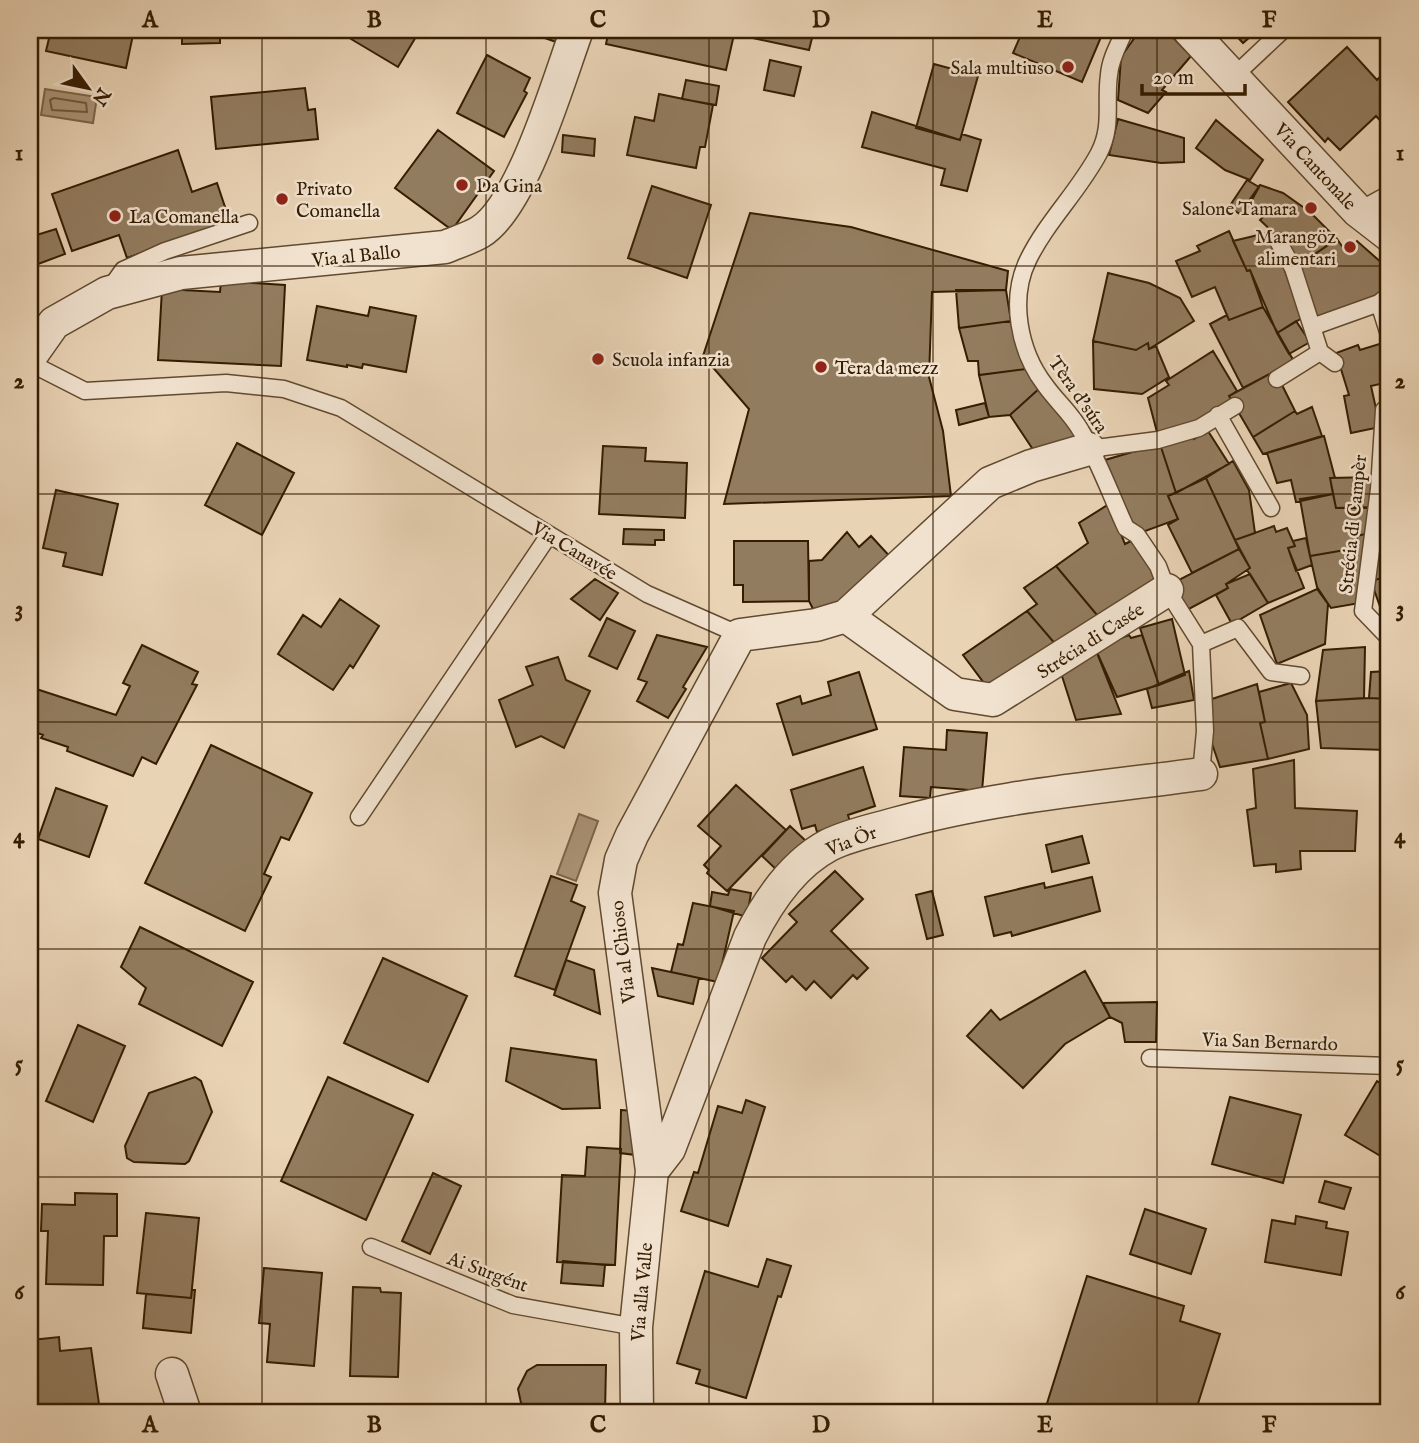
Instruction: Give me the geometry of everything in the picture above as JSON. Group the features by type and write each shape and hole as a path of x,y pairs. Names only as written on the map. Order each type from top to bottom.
{"street":[{"name":"Via al Ballo","path":"30,357 54,323 107,293 181,273 446,247 482,231 504,205 523,175 577,30"},
{"name":"Via Cantonale","path":"1189,30 1358,212 1389,235"},
{"path":"740,635 816,625 846,616 990,483 1031,466 1089,449"},
{"name":"Strécia di Casée","path":"846,616 956,694 993,701 1167,590"},
{"name":"Via al Chioso","path":"652,1171 616,911 616,878 646,804 740,635"},
{"name":"Via Ör","path":"652,1171 669,1149 756,925 776,892 812,856 848,838 948,809 1201,774"},
{"name":"Via alla Valle","path":"637,1413 636,1327 652,1171"},
{"path":"172,1374 185,1413"}],"lane":[{"name":"Tèra d'súra","path":"1125,30 1109,74 1110,117 1099,153 1058,210 1027,261 1020,285 1018,311 1024,344 1045,386 1069,411 1089,449 1158,440 1199,428 1235,405"},
{"path":"1233,77 1283,30"},
{"path":"1358,212 1389,194"},
{"path":"107,293 123,270 165,251 249,223"},
{"path":"1278,241 1293,268 1320,352 1335,363"},
{"path":"1312,327 1384,299 1389,335"},
{"path":"1277,379 1320,352"},
{"name":"Via Canavée","path":"30,363 85,391 226,383 284,389 341,408 647,594 740,635"},
{"name":"Strécia di Campèr","path":"1389,408 1384,410 1378,489 1363,611 1389,638"},
{"path":"1218,415 1271,508"},
{"path":"1089,449 1126,528 1137,535 1158,566 1167,590 1201,644 1205,731 1201,774"},
{"path":"359,817 549,535"},
{"path":"1201,644 1238,628 1271,672 1301,676"},
{"name":"Via San Bernardo","path":"1150,1058 1389,1066"},
{"name":"Ai Surgént","path":"370,1247 513,1306 636,1327"}],"water":[{"path":"45,89 97,97 93,123 41,115"},
{"path":"579,814 598,821 576,881 557,874"}],"building":[{"path":"51,30 134,30 126,68 46,51"},
{"path":"182,30 220,30 220,43 182,44"},
{"path":"356,30 420,30 398,67 351,39"},
{"path":"522,30 561,30 556,42"},
{"path":"609,30 735,30 726,70 606,44"},
{"path":"749,30 814,30 809,50 748,37"},
{"name":"Sala multiuso","path":"1023,30 1104,30 1082,82 1013,53"},
{"path":"1140,30 1166,30 1191,56 1162,90 1166,92 1148,113 1118,100 1121,57"},
{"path":"1231,30 1258,30 1243,43"},
{"path":"1347,47 1377,80 1389,68 1389,130 1376,116 1340,150 1328,138 1325,142 1288,102"},
{"path":"487,55 530,78 524,91 527,93 504,137 457,113"},
{"path":"770,60 801,67 794,96 764,90"},
{"path":"934,64 978,76 960,140 916,128"},
{"path":"686,80 719,86 716,105 682,99"},
{"path":"305,88 308,110 315,109 318,139 216,149 211,97"},
{"path":"659,94 713,105 705,147 700,147 696,168 627,155 635,117 654,121"},
{"path":"872,112 960,140 962,134 981,140 967,191 941,185 945,169 862,147"},
{"path":"1118,119 1184,138 1184,162 1161,163 1109,155"},
{"path":"1216,120 1263,160 1250,180 1225,170 1196,148"},
{"path":"438,130 494,171 452,230 395,188"},
{"path":"563,135 595,139 594,156 562,152"},
{"path":"178,150 192,192 217,183 230,222 127,258 119,235 72,251 52,194"},
{"path":"1247,180 1259,187 1243,216 1229,207"},
{"path":"1260,185 1283,193 1310,212 1337,239 1299,265 1283,242 1260,220 1265,215 1248,202"},
{"path":"652,186 711,205 687,278 628,258"},
{"name":"Tera da mezz","path":"750,213 851,227 1008,271 1006,290 932,292 929,377 943,431 951,496 724,504 749,409 703,356"},
{"path":"56,229 65,254 30,267 30,237"},
{"path":"1229,231 1247,271 1250,270 1263,307 1229,320 1215,287 1192,297 1176,261 1200,251 1197,246"},
{"path":"1271,232 1302,318 1277,333 1250,270 1247,271 1233,241"},
{"path":"1337,239 1346,252 1357,241 1383,264 1389,291 1317,325 1297,266"},
{"path":"1108,273 1149,283 1180,298 1194,321 1149,349 1148,343 1136,350 1093,341"},
{"path":"221,281 285,285 281,366 158,360 162,289 220,292"},
{"path":"956,290 1006,290 1011,321 959,328"},
{"path":"317,306 368,316 370,307 416,316 406,372 363,364 362,368 347,367 307,360"},
{"path":"1263,307 1296,365 1276,377 1275,371 1243,388 1210,324 1227,315 1229,320"},
{"path":"1011,321 1026,369 979,375 978,361 968,361 959,328"},
{"path":"1296,321 1310,342 1289,354 1277,333"},
{"path":"1093,341 1136,350 1148,343 1149,349 1156,346 1169,377 1142,394 1094,389"},
{"path":"1389,341 1389,382 1371,386 1380,427 1351,433 1344,396 1349,395 1336,353 1358,345 1360,350"},
{"path":"1213,351 1237,391 1229,396 1232,401 1207,420 1158,436 1148,398 1169,385 1166,381"},
{"path":"1026,369 1041,387 1010,415 989,417 979,375"},
{"path":"1275,371 1295,411 1253,437 1229,396"},
{"path":"1041,387 1082,439 1038,457 1010,415"},
{"path":"985,403 989,417 959,425 956,410"},
{"path":"1312,407 1322,436 1263,454 1253,437 1295,411 1297,414"},
{"path":"1208,431 1229,464 1176,493 1160,444 1193,435 1194,439"},
{"path":"1324,436 1335,478 1330,478 1333,494 1296,502 1291,480 1277,483 1267,453"},
{"path":"237,443 294,473 262,535 205,505"},
{"path":"1160,444 1176,493 1168,496 1178,519 1140,533 1126,523 1098,462"},
{"path":"603,446 646,448 645,461 687,463 685,518 599,514"},
{"path":"1233,461 1249,490 1255,533 1235,540 1206,478"},
{"path":"1375,477 1375,507 1336,508 1330,478"},
{"path":"1206,478 1239,549 1192,573 1168,525 1178,519 1168,496"},
{"path":"56,490 118,504 102,575 63,566 66,553 43,548"},
{"path":"1333,494 1336,508 1373,508 1369,533 1357,536 1357,548 1310,556 1300,499"},
{"path":"1109,504 1125,544 1137,538 1159,579 1102,621 1056,566 1088,543 1079,523"},
{"path":"1378,509 1389,510 1389,576 1371,581"},
{"path":"1274,526 1276,532 1287,528 1295,546 1288,548 1304,588 1268,603 1247,570 1250,568 1235,540"},
{"path":"624,529 664,530 664,540 655,540 655,545 623,544"},
{"path":"847,532 859,547 871,536 895,562 818,619 809,601 809,561 822,560"},
{"path":"1369,533 1360,603 1331,608 1317,587 1310,556 1357,548 1357,536"},
{"path":"1306,538 1312,565 1296,571 1288,548 1295,546 1293,541"},
{"path":"734,541 808,541 809,601 743,602 743,585 734,585"},
{"path":"1239,549 1250,568 1226,584 1228,588 1187,610 1167,586"},
{"path":"1056,566 1102,621 1063,653 1027,611 1037,604 1024,588"},
{"path":"1250,574 1268,603 1232,624 1216,595 1228,588 1226,584"},
{"path":"1389,576 1389,612 1383,615 1371,581"},
{"path":"595,579 618,593 600,620 571,599"},
{"path":"1317,589 1328,604 1325,644 1277,664 1260,615"},
{"path":"340,599 379,626 353,668 350,665 333,690 278,654 303,615 321,627"},
{"path":"1027,611 1058,647 993,695 963,655"},
{"path":"607,618 635,631 617,669 589,656"},
{"path":"1172,619 1185,675 1159,685 1140,628"},
{"path":"657,635 707,647 668,718 637,701 647,682 638,679"},
{"path":"1129,635 1131,638 1142,635 1159,685 1117,697 1095,648"},
{"path":"142,645 198,672 192,684 197,685 156,764 142,757 133,776 67,751 68,747 41,738 43,735 30,730 30,687 116,715 130,686 123,683"},
{"path":"1365,647 1364,698 1316,701 1323,650"},
{"path":"1095,648 1121,714 1076,720 1061,673"},
{"path":"558,657 566,680 590,691 564,748 541,736 516,747 499,700 533,685 526,667"},
{"path":"1189,671 1194,700 1152,708 1147,689"},
{"path":"1389,671 1389,699 1369,698 1371,672"},
{"path":"859,672 877,729 793,755 777,704 800,696 802,704 831,695 828,682"},
{"path":"1291,683 1307,715 1309,749 1268,759 1260,723 1265,722 1259,692"},
{"path":"1257,684 1265,722 1260,723 1268,759 1220,767 1207,729 1213,728 1209,700"},
{"path":"1389,699 1387,750 1321,748 1316,701"},
{"path":"947,730 987,733 982,791 931,787 930,798 900,796 904,747 946,750"},
{"path":"211,745 312,793 289,840 281,837 264,874 271,877 245,931 145,883"},
{"path":"1294,760 1295,808 1357,811 1355,851 1300,851 1301,869 1276,872 1276,864 1254,866 1247,810 1256,808 1253,769"},
{"path":"863,767 875,806 848,815 850,822 817,832 815,825 802,829 791,790"},
{"path":"736,785 786,830 727,891 707,873 709,870 704,865 721,846 698,826"},
{"path":"56,788 107,806 89,857 38,839"},
{"path":"790,826 807,842 779,872 762,856"},
{"path":"1082,836 1089,863 1052,872 1046,845"},
{"path":"835,871 863,899 831,931 868,968 857,979 853,975 831,998 814,981 806,990 792,976 786,982 762,958 797,922 789,914"},
{"path":"551,876 577,885 571,901 585,907 555,990 515,976"},
{"path":"1092,877 1100,911 1012,936 1011,932 994,936 985,897 1044,883 1045,888"},
{"path":"730,889 751,893 747,917 710,906 712,892 728,895"},
{"path":"932,891 943,935 927,939 916,895"},
{"path":"693,903 734,911 718,982 671,972 678,944 683,945"},
{"path":"140,927 253,982 222,1046 139,1004 146,988 121,967"},
{"path":"383,958 467,996 428,1082 344,1043"},
{"path":"566,960 594,970 600,1014 554,995"},
{"path":"652,968 699,978 693,1004 658,996"},
{"path":"1085,971 1110,1017 1065,1044 1023,1088 967,1036 991,1010 1000,1020"},
{"path":"1157,1002 1156,1042 1125,1042 1122,1023 1110,1017 1103,1003"},
{"path":"78,1025 125,1046 93,1122 46,1101"},
{"path":"511,1048 596,1060 600,1108 562,1109 506,1081"},
{"path":"195,1077 201,1081 212,1112 189,1161 185,1164 134,1162 127,1158 125,1146 149,1093"},
{"path":"328,1077 413,1115 366,1220 281,1181"},
{"path":"1377,1081 1389,1088 1389,1161 1345,1135"},
{"path":"1230,1097 1301,1115 1283,1183 1212,1164"},
{"path":"746,1100 765,1107 728,1226 681,1211 694,1172 698,1173 718,1106 742,1113"},
{"path":"621,1110 635,1111 636,1155 620,1153"},
{"path":"587,1147 621,1149 615,1265 557,1262 562,1175 585,1176"},
{"path":"433,1173 461,1186 430,1254 402,1241"},
{"path":"1325,1181 1351,1188 1344,1209 1319,1202"},
{"path":"75,1193 117,1194 117,1236 104,1236 103,1285 46,1284 48,1231 41,1231 42,1204 75,1205"},
{"path":"1145,1209 1206,1229 1191,1274 1130,1254"},
{"path":"146,1213 199,1218 191,1298 137,1293"},
{"path":"1296,1216 1327,1222 1326,1228 1348,1232 1341,1275 1265,1262 1272,1220 1295,1224"},
{"path":"767,1259 791,1266 781,1297 778,1296 746,1398 696,1383 700,1370 677,1363 705,1271 758,1287"},
{"path":"563,1261 605,1265 603,1286 561,1283"},
{"path":"264,1268 322,1273 314,1366 267,1362 270,1324 259,1323"},
{"path":"1087,1276 1184,1306 1180,1321 1220,1334 1195,1413 1044,1413"},
{"path":"353,1287 380,1288 381,1292 401,1293 398,1377 350,1376"},
{"path":"192,1290 195,1290 191,1333 143,1328 146,1294 191,1298"},
{"path":"59,1337 60,1351 91,1348 100,1411 110,1410 111,1413 39,1413 32,1340"},
{"path":"537,1365 606,1365 605,1413 530,1413 521,1403 518,1389 527,1371"}],"place":[{"name":"Sala multiuso","path":"1068,67"},
{"name":"Da Gina","path":"462,185"},
{"name":"Privato Comanella","path":"282,199"},
{"name":"Salone Tamara","path":"1311,208"},
{"name":"La Comanella","path":"115,216"},
{"name":"Marangöz alimentari","path":"1350,247"},
{"name":"Scuola infanzia","path":"598,359"},
{"name":"Tera da mezz","path":"821,367"}]}
